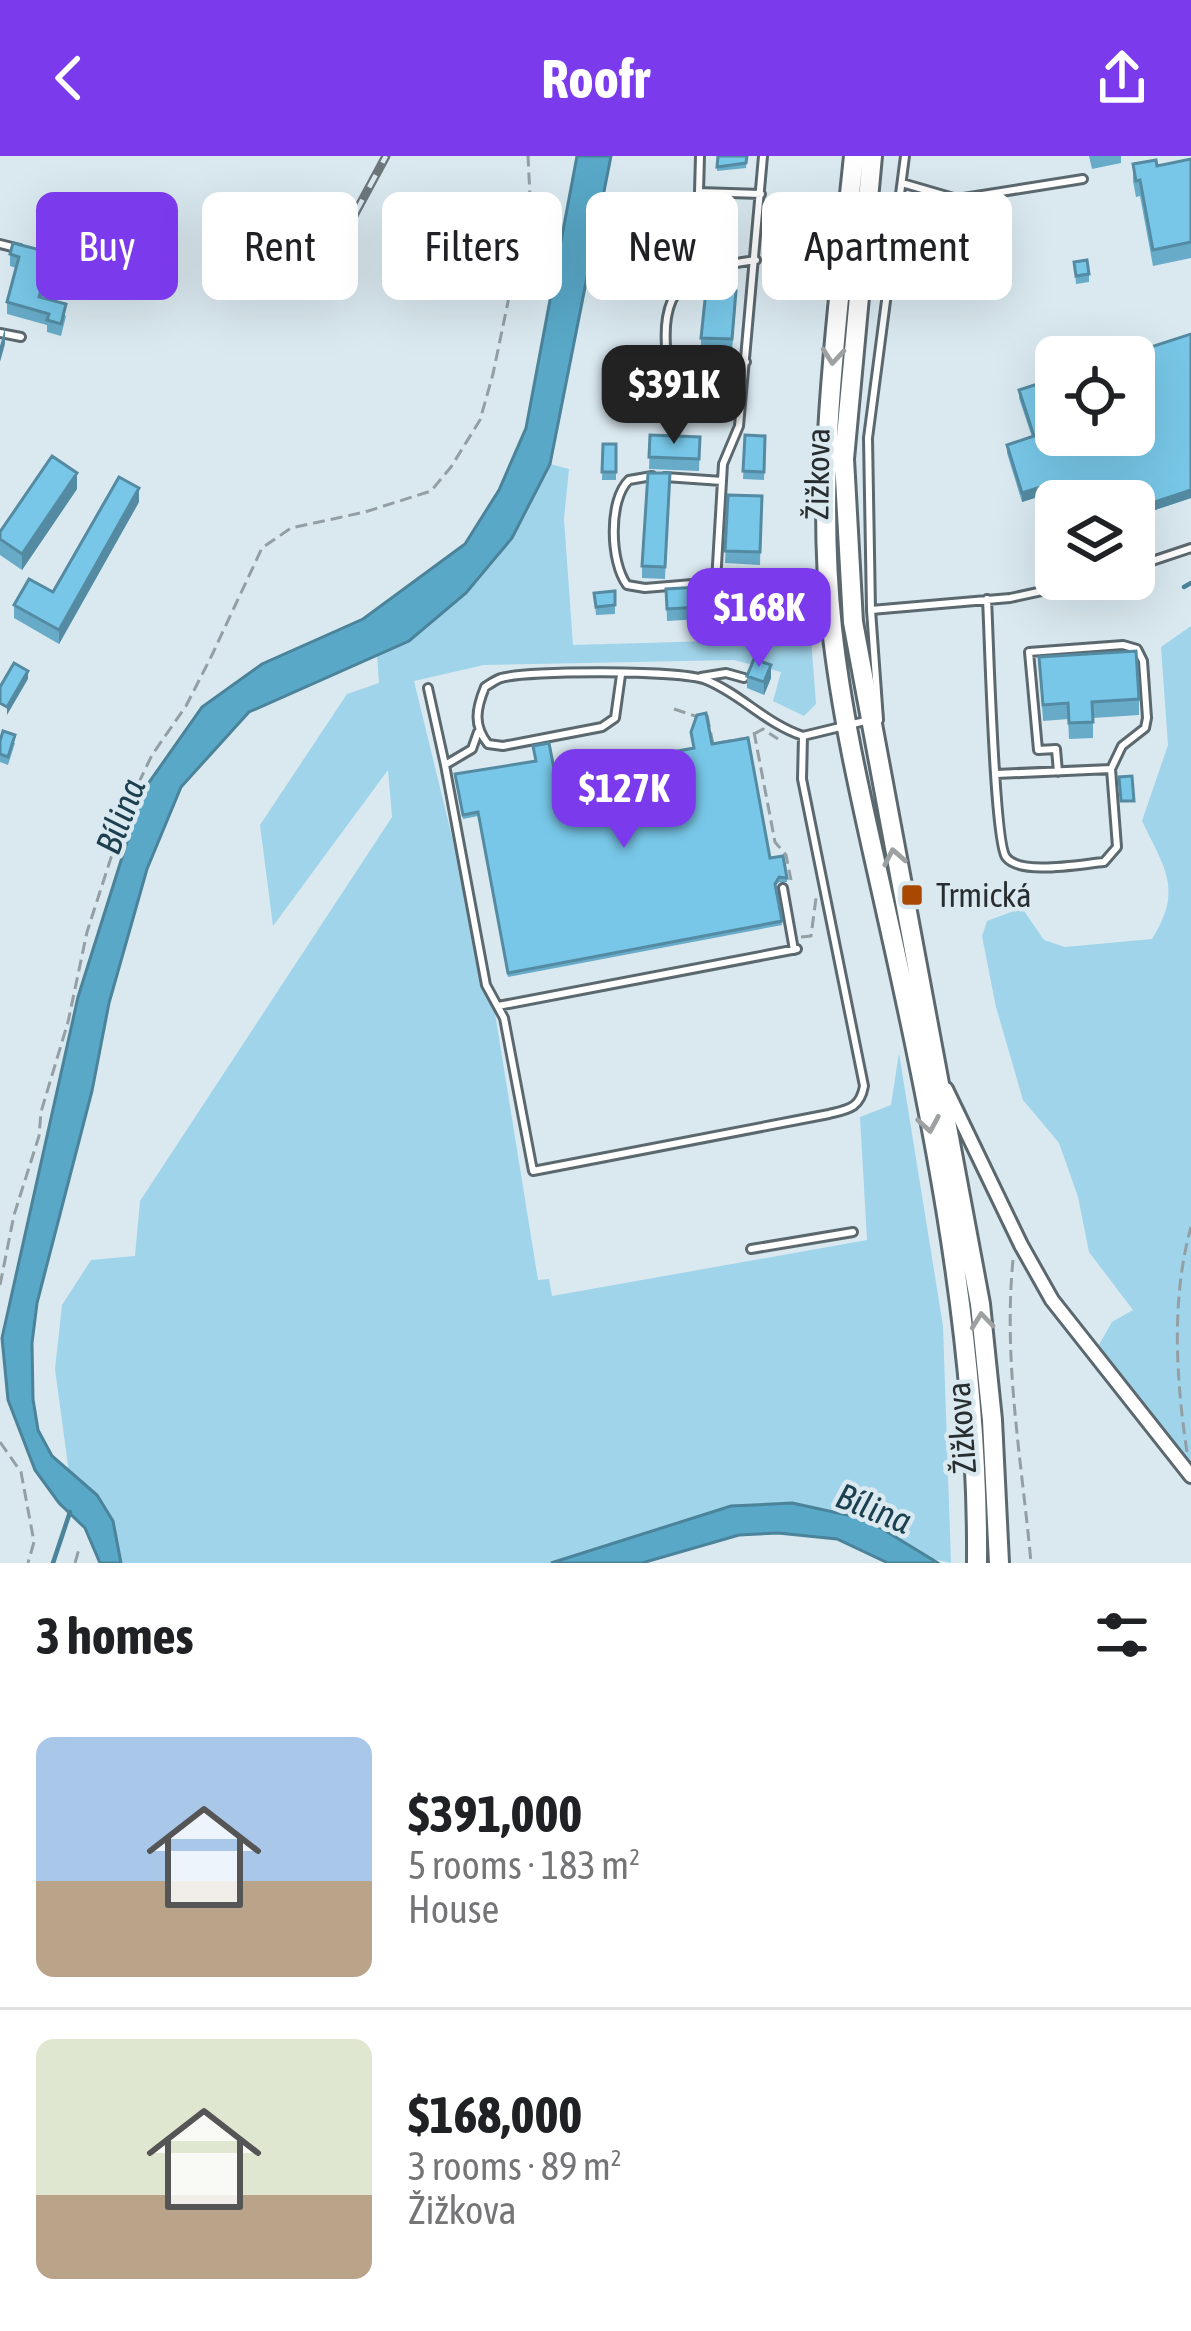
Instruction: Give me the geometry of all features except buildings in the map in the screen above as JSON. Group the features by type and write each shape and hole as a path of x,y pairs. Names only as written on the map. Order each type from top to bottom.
{"main road":[{"name":"Žižkova","path":"854,156 825,457 832,626 859,795 920,1078 952,1260 971,1417 977,1556"},
{"name":"Žižkova","path":"872,156 853,346 844,506 853,622 980,1304 999,1563"}],"street":[{"name":"Žižkova","path":"940,1077 1052,1300 1191,1476"}],"lane":[{"path":"700,156 699,192 762,194 740,426 723,464 722,481 716,582 627,585 619,573 616,544 616,496 623,484 652,476 722,481"},
{"path":"762,192 763,156"},
{"name":"Žižkova","path":"882,792 871,610 868,439 905,156"},
{"path":"902,183 957,199 1082,179"},
{"path":"0,244 36,253"},
{"path":"746,362 722,365 701,378 680,377 668,366 664,342 676,292 691,274 756,260"},
{"path":"0,333 21,338"},
{"path":"1155,560 1191,548"},
{"path":"871,610 1035,592"},
{"path":"987,599 1000,841 1006,858 1022,868 1104,862 1117,847 1111,769 1122,746 1145,728 1148,718 1143,661 1137,649 1123,645 1029,652 1039,750 1056,748 1058,772"},
{"path":"445,765 472,749 478,732 476,708 485,687 502,678 727,673 744,678"},
{"path":"478,732 488,744 503,746 602,727 615,718 621,675"},
{"path":"700,677 802,736 869,720"},
{"path":"428,688 486,985 504,1018 533,1171 856,1107 864,1086 802,779 802,736"},
{"path":"996,774 1111,769"},
{"path":"498,1006 795,949 783,888"},
{"path":"751,1249 853,1232"}],"path":[{"path":"0,1285 87,932 128,805 152,755 212,657 262,548 291,529 431,491 452,467 480,420 493,374 530,196 528,156"},
{"path":"674,709 697,717 707,715 713,744 747,738 763,729 778,739"},
{"path":"754,732 776,842 786,856 794,897"},
{"path":"801,938 811,936 816,896"},
{"path":"1187,1452 1178,1343 1185,1247 1191,1227"},
{"path":"1021,1245 1013,1260 1012,1400 1031,1563"},
{"path":"0,1442 22,1472 34,1542 28,1563"},
{"path":"75,1563 79,1549"}],"shaded area":[{"path":"577,156 611,156 604,192 586,192 586,282 550,464 512,538 466,593 409,641 249,712 181,787 147,869 109,1003 92,1091 37,1303 32,1343 38,1430 52,1456 97,1495 113,1521 121,1563 100,1563 85,1528 35,1470 8,1400 2,1338 78,997 143,791 202,707 262,664 363,619 465,544 499,490 526,428 550,300 562,300 562,236"},
{"path":"550,464 569,469 564,519 573,645 811,638 816,704 804,716 773,701 781,672 734,660 484,665 414,681 495,1013 538,1280 549,1279 552,1296 867,1240 860,1117 891,1105 899,1053 943,1326 951,1563 933,1559 887,1530 835,1510 792,1503 731,1506 551,1563 121,1563 106,1512 69,1473 55,1369 62,1305 91,1260 135,1256 140,1201 392,817 388,770 273,926 260,825 347,694 379,683 377,655 434,621 498,557"},
{"path":"1191,626 1191,1465 1096,1350 1112,1322 1133,1310 1089,1252 1078,1197 1059,1143 1023,1100 996,1007 982,936 987,921 1022,908 1044,940 1065,947 1152,939 1169,892 1163,866 1142,821 1168,745 1161,647"},
{"path":"792,1503 866,1519 938,1563 888,1563 837,1539 778,1533 739,1535 642,1563 551,1563 731,1506"}],"waterway":[{"path":"1184,587 1191,583"},
{"path":"53,1563 70,1512"}],"railway":[{"path":"358,208 386,156"}],"place":[{"name":"Trmická","path":"912,895"}],"water label":[{"name":"Bílina","path":"120,816"},
{"name":"Bílina","path":"874,1508"}]}
